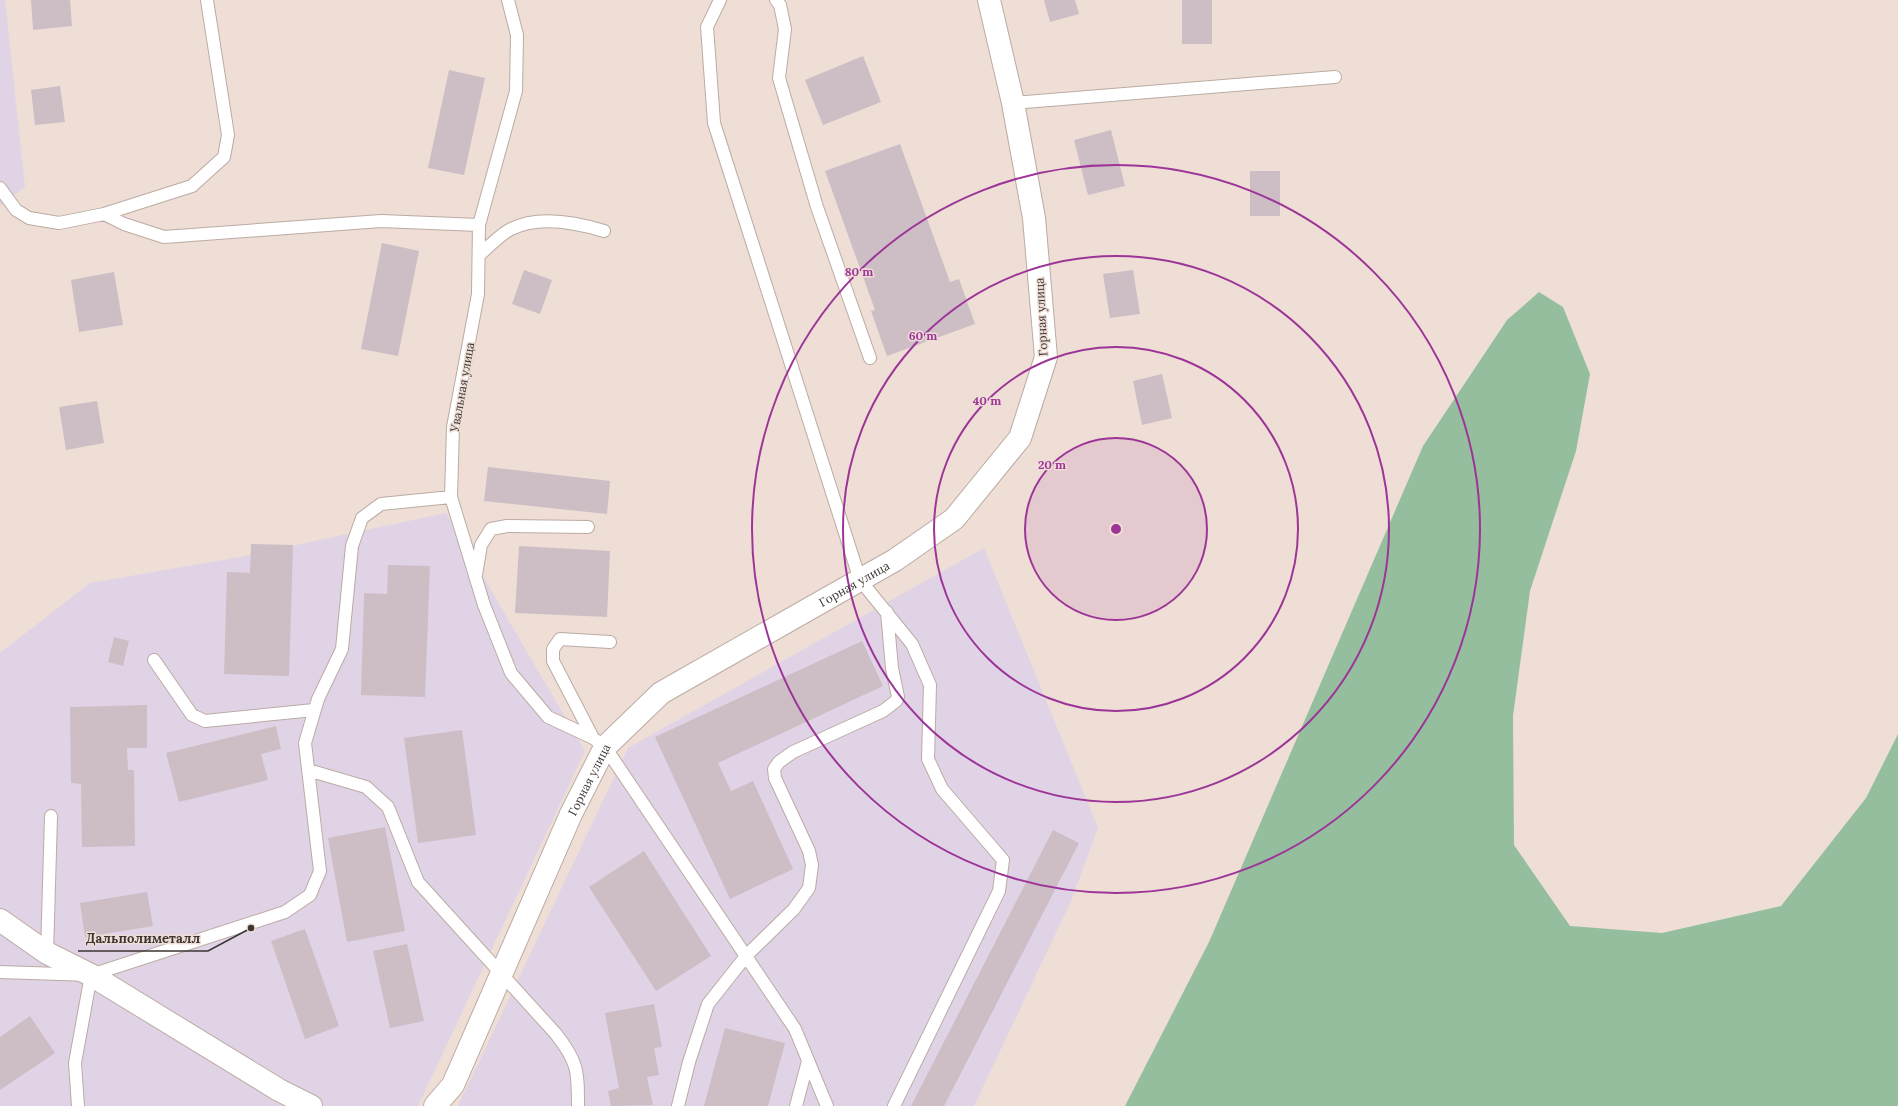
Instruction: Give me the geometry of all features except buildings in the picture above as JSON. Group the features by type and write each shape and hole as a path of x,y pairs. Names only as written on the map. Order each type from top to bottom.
{"street":[{"name":"Горная улица","path":"434,1106 453,1085 571,814 599,742 661,693 895,560 954,519 1020,438 1046,357 1034,218 1013,103 989,0"},
{"path":"0,920 47,953 91,975 279,1090 311,1106"}],"lane":[{"path":"0,188 16,210 29,218 59,223 104,214 192,186 224,157 228,135 207,0"},
{"name":"Увальная улица","path":"508,0 517,35 516,91 480,225 478,294 453,427 451,497 484,605 512,673 548,717 599,742"},
{"path":"720,0 707,27 714,123 860,580 912,644 930,685 928,759 942,790 1003,860 999,891 894,1106"},
{"path":"776,0 780,5 785,29 779,78 817,207 870,358"},
{"path":"1013,103 1335,77"},
{"path":"104,214 124,224 164,237 381,221 480,225"},
{"path":"479,254 509,230 528,222 576,222 604,231"},
{"path":"0,972 91,975 285,912 310,895 320,871 305,743 314,710 342,649 352,546 362,518 381,504 451,497"},
{"path":"475,576 481,545 490,529 507,526 588,528"},
{"path":"678,1106 689,1062 708,1004 746,956 794,909 809,888 812,865 809,851 775,778 774,769 779,762 793,752 883,711 896,701 898,697 892,668 887,612"},
{"path":"610,642 560,639 553,649 553,661 599,742 795,1029 827,1106"},
{"path":"154,660 192,715 205,721 314,710"},
{"path":"308,770 366,787 388,807 418,882 571,1053 578,1076 578,1106"},
{"path":"47,953 51,816"},
{"path":"78,1106 75,1063 91,975"},
{"path":"796,1106 808,1061"}],"shaded area":[{"path":"0,0 5,0 25,187 0,206"},
{"path":"446,513 585,751 418,1106 0,1106 0,653 90,583 240,557"},
{"path":"984,548 1098,828 1071,901 974,1106 458,1106 628,748"}],"green space":[{"path":"1539,292 1563,307 1590,374 1576,451 1530,591 1513,716 1514,845 1570,926 1662,933 1781,906 1866,798 1898,734 1898,1106 1125,1106 1209,942 1423,446 1507,320"}],"place":[{"name":"Дальполиметалл","path":"251,928"}]}
